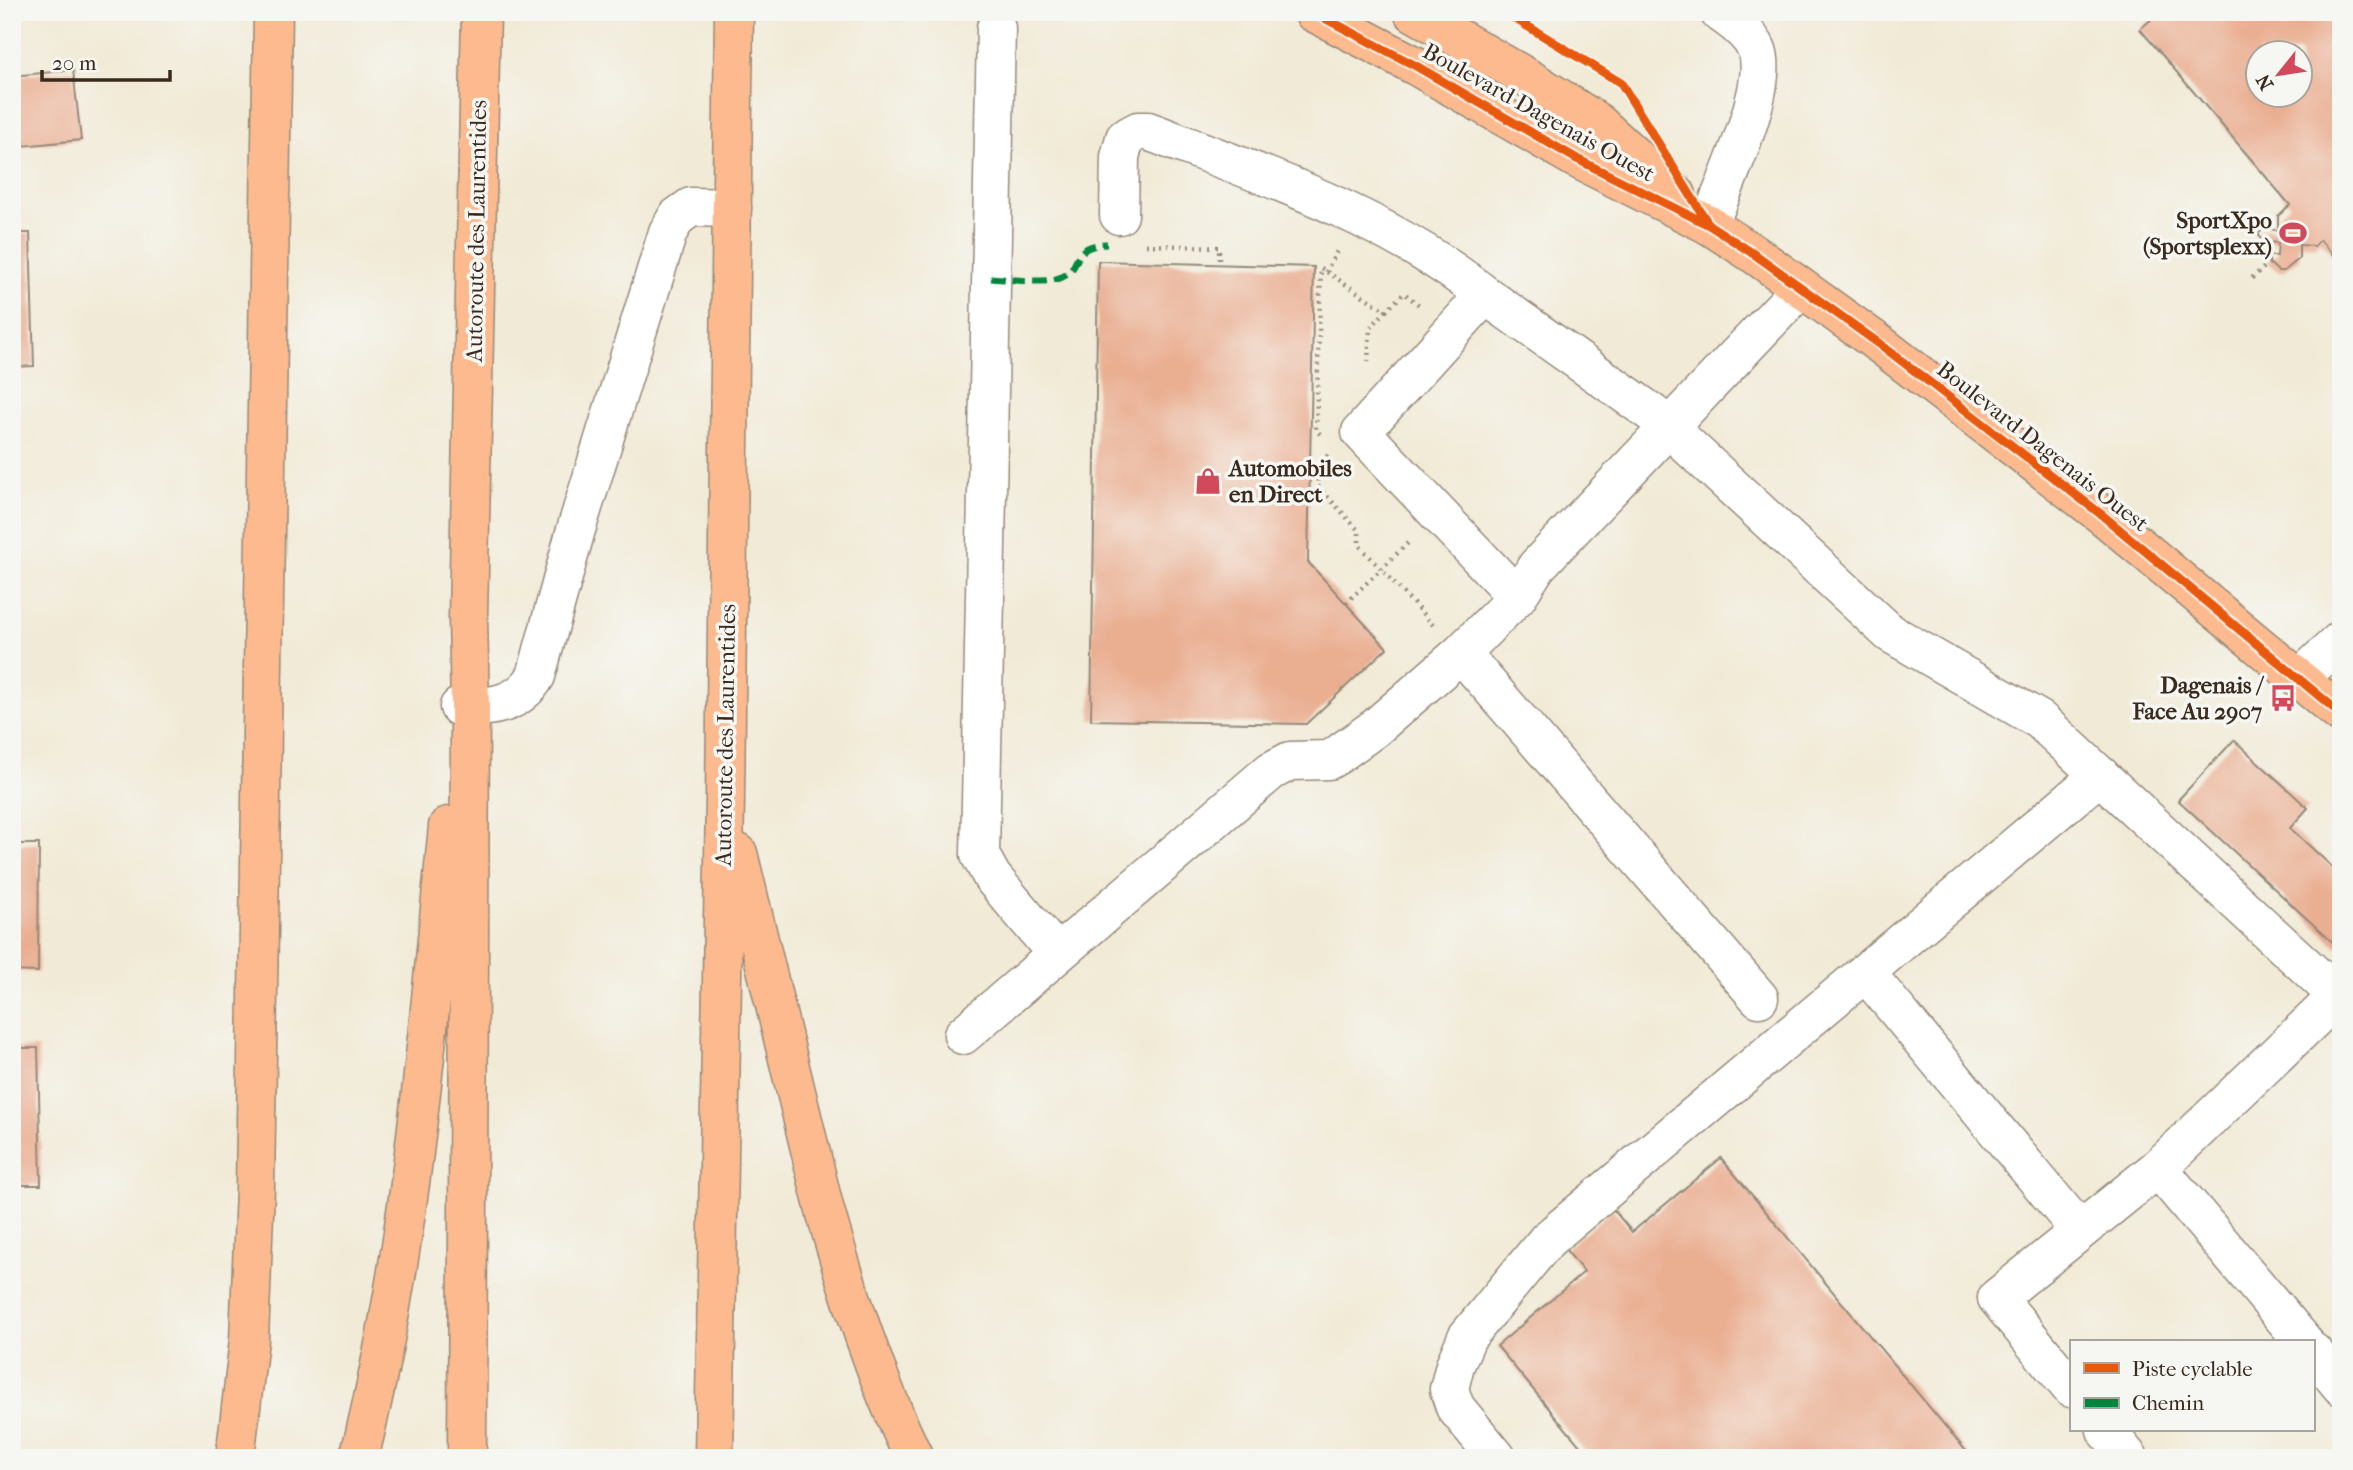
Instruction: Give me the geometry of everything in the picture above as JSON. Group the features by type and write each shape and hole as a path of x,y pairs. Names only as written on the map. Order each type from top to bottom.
{"main road":[{"path":"235,1458 248,1340 256,1189 273,12"},
{"name":"Autoroute des Laurentides","path":"465,707 481,12"},
{"name":"Autoroute des Laurentides","path":"713,1458 734,12"},
{"name":"Boulevard Dagenais Ouest","path":"1313,12 1416,66 1577,159 1709,225 1929,381 2102,515 2341,715"},
{"name":"Boulevard Dagenais Ouest","path":"1413,12 1533,81 1597,122 1709,225"},
{"path":"465,707 467,1456"},
{"path":"359,1458 391,1304 406,1212 465,707"},
{"path":"724,799 831,1233 873,1363 914,1458"}],"lane":[{"path":"1709,225 1744,133 1758,88 1760,69 1757,51 1748,38 1736,23 1719,12"},
{"path":"996,28 980,855 992,877 1057,954"},
{"path":"1119,215 1122,146 1130,134 1148,131 1264,175 1346,210 1404,241 1468,282 1652,413 1890,633 2040,720 2339,994 2158,1168 1997,1298 2070,1387"},
{"path":"465,707 501,704 517,698 530,687 536,676 575,533 668,232 677,217 691,206 732,208"},
{"path":"964,1035 1271,771 1290,761 1329,760 1336,756 1375,728 1461,653 1517,597 1537,566 1670,429 1801,288"},
{"path":"1485,295 1361,432 1517,597"},
{"path":"2300,679 2341,640"},
{"path":"1461,653 1759,998"},
{"path":"1497,1458 1455,1407 1449,1389 1455,1365 1467,1337 1547,1240 2100,775"},
{"path":"1866,973 2080,1231"},
{"path":"2158,1168 2302,1340"},
{"path":"2314,1353 2341,1386"},
{"path":"2108,1432 2129,1458"}],"path":[{"path":"1144,245 1219,247 1219,264"},
{"path":"2252,278 2269,263"},
{"path":"1316,430 1321,268 1386,311"},
{"path":"1368,362 1370,328 1404,293"},
{"path":"1335,448 1318,467 1317,485 1359,531 1359,545 1434,626"},
{"path":"1310,475 1318,476"},
{"path":"1346,603 1410,540"},
{"path":"2335,870 2341,863"}],"building":[{"path":"2160,12 2341,12 2341,264 2320,240 2314,246 2299,245 2299,259 2284,271 2278,271 2269,263 2269,256 2277,256 2278,243 2264,242 2258,234 2263,229 2278,230 2278,216 2290,205 2140,29"},
{"path":"73,70 81,140 12,147 12,76"},
{"path":"12,233 30,233 34,366 12,367"},
{"path":"1098,261 1314,267 1308,562 1387,648 1306,724 1091,720"},
{"path":"2234,740 2308,808 2290,828 2341,875 2341,950 2178,800"},
{"path":"12,844 39,844 38,972 12,971"},
{"path":"12,1048 38,1048 41,1185 12,1185"},
{"path":"1721,1158 1972,1458 1590,1458 1497,1346 1584,1272 1565,1249 1613,1209 1632,1232"}],"marked path":[{"path":"991,278 1037,281 1062,277 1073,268 1087,248 1107,244"}],"cycle path":[{"path":"1313,12 1416,66 1577,159 1709,225 1757,256 1881,345 2102,515 2341,714"},
{"path":"1504,12 1621,83 1709,225"}],"place":[{"name":"SportXpo (Sportsplexx)","path":"2293,233"},
{"name":"Automobiles en Direct","path":"1208,481"},
{"name":"Dagenais / Face Au 2907","path":"2283,698"}]}
